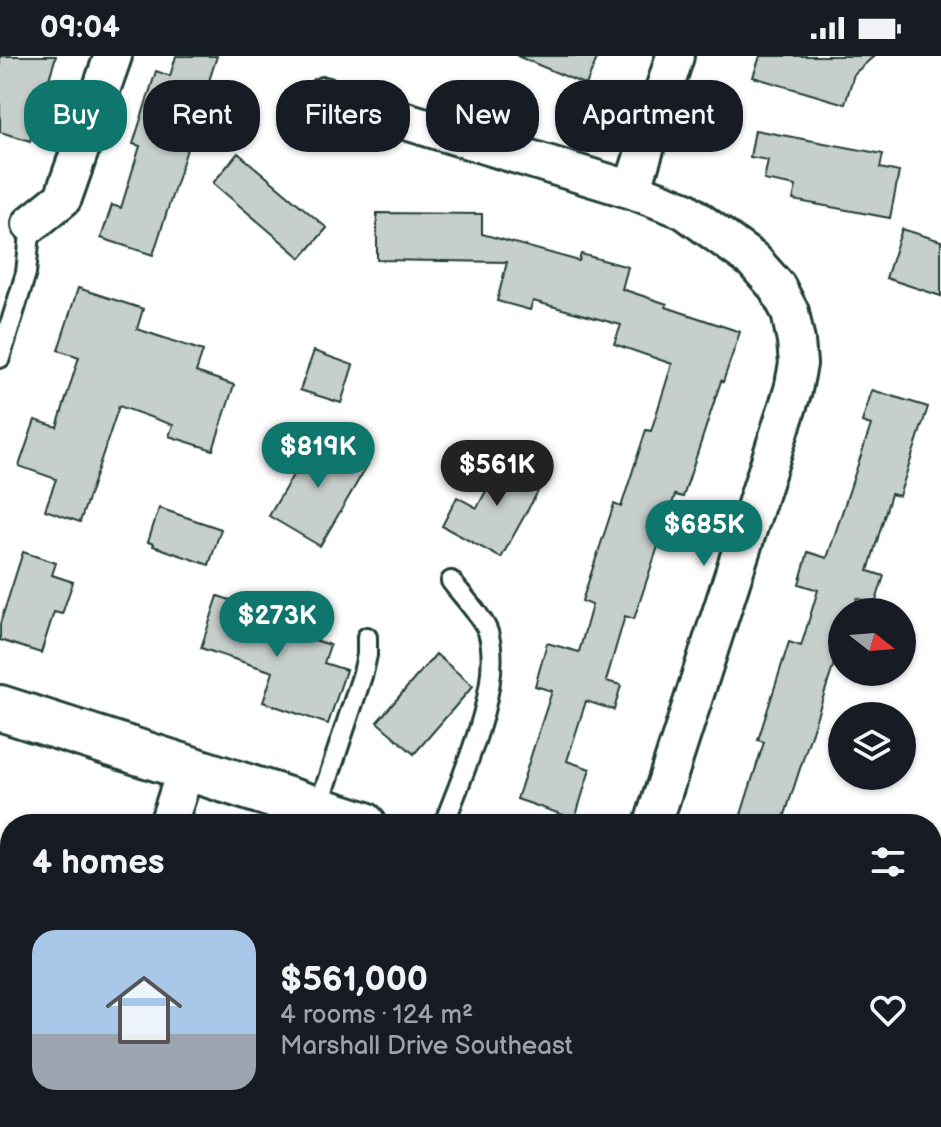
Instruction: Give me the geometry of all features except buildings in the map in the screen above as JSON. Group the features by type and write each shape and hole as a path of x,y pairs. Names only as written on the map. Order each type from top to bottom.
{"main road":[{"path":"0,708 333,814"}],"street":[{"path":"31,224 63,198 113,56"},
{"path":"632,190 675,56"},
{"path":"410,122 632,190 684,210 753,260 777,287 790,312 798,364 793,390 656,814"},
{"path":"171,814 187,766"}],"lane":[{"path":"0,358 26,273 31,224"},
{"path":"448,814 490,688 492,654 487,629 451,581"},
{"path":"318,809 363,673 367,637"}]}
